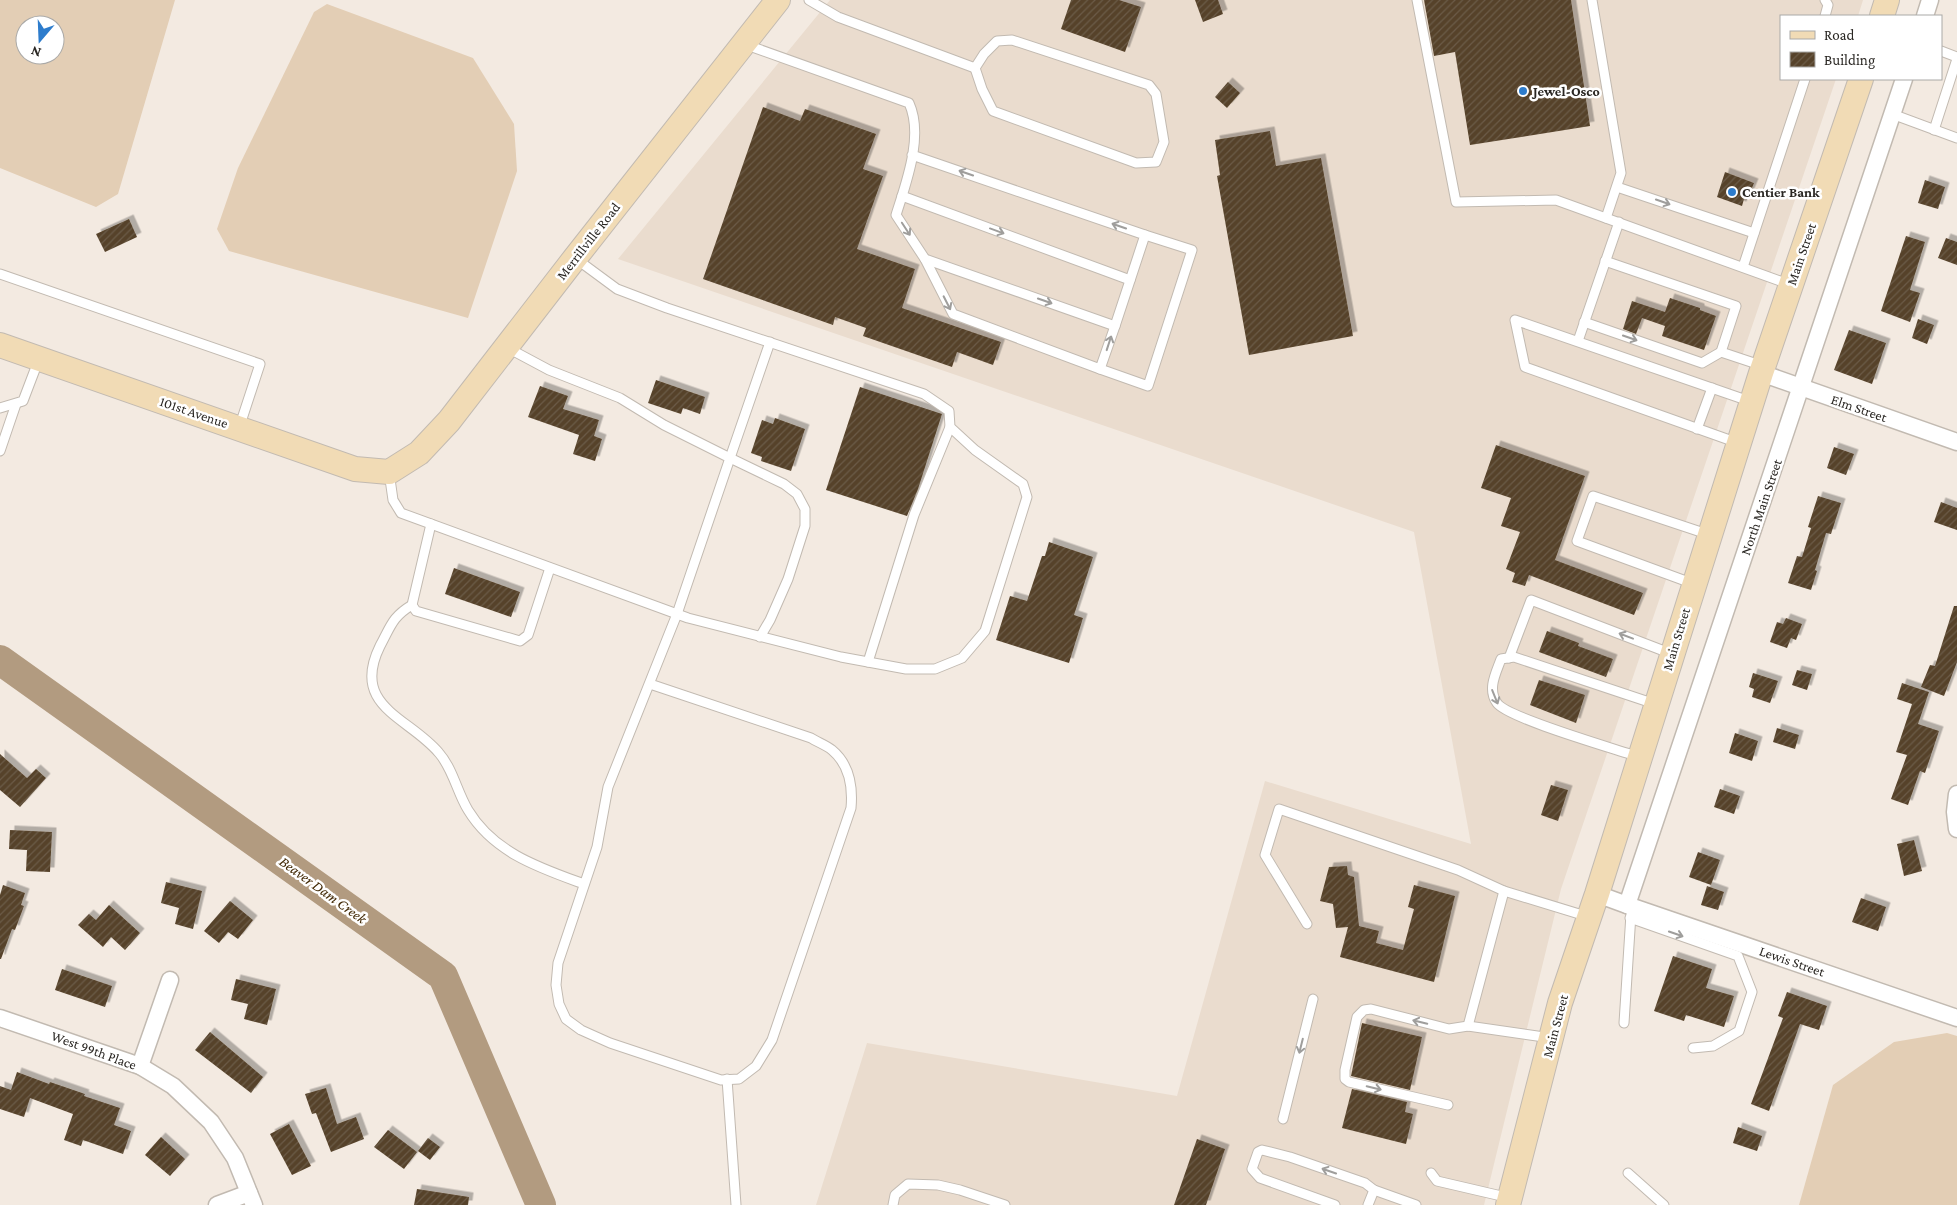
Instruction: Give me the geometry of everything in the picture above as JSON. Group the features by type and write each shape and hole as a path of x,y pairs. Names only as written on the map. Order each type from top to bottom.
{"main road":[{"name":"Merrillville Road","path":"389,472 419,453 449,421 778,0"},
{"path":"1882,15 1887,0"},
{"name":"Main Street","path":"1509,1201 1560,1003 1597,894 1762,370 1861,80"},
{"name":"101st Avenue","path":"0,345 355,468 389,472"}],"street":[{"path":"1925,15 1930,0"},
{"name":"North Main Street","path":"1629,910 1904,80"},
{"name":"Elm Street","path":"1762,370 1801,387 1957,442"},
{"path":"1957,794 1955,812 1957,829"},
{"path":"1597,894 1629,910"},
{"name":"Lewis Street","path":"1629,910 1957,1018"},
{"path":"140,1066 170,980"},
{"name":"West 99th Place","path":"0,1018 140,1066 173,1086 211,1122 235,1158 252,1199"},
{"path":"217,1205 252,1199"}],"lane":[{"path":"809,0 838,17 975,68"},
{"path":"1417,0 1456,202 1556,200 1791,285"},
{"path":"1592,0 1621,173 1606,218"},
{"path":"1825,0 1828,6 1825,15"},
{"path":"1012,40 1149,85 1156,94 1164,142 1156,162 1136,163 993,111 982,89 975,68 984,54 997,41 1012,40"},
{"path":"744,44 909,103 914,131 912,155 911,168 896,215 925,259 953,314 1148,386 1192,250 912,155"},
{"path":"1934,130 1957,58 1942,51"},
{"path":"1743,268 1804,80"},
{"path":"1892,114 1957,138"},
{"path":"1617,187 1754,233"},
{"path":"902,196 1130,280"},
{"path":"1578,341 1618,222"},
{"path":"1100,369 1145,234"},
{"path":"575,258 617,289 667,308 924,394 948,411 950,427 914,515 868,662"},
{"path":"925,259 1115,326"},
{"path":"1584,322 1702,363 1721,352 1736,306 1605,261"},
{"path":"0,274 260,364 238,428"},
{"path":"1739,444 1525,367 1516,320 1752,402"},
{"path":"650,684 811,738 832,750 848,769 852,791 851,808 772,1040 756,1066 739,1079 721,1080 610,1043 581,1030 566,1019 559,1004 556,985 558,963 597,847 608,787 677,614 770,342"},
{"path":"506,347 549,370 620,398 664,425 784,484 797,494 805,509 805,526 788,579 770,620 760,637"},
{"path":"1721,352 1762,370"},
{"path":"0,408 23,400 39,358"},
{"path":"1698,429 1712,388"},
{"path":"0,451 16,404"},
{"path":"389,472 393,500 401,513 677,614 760,637 868,662 906,669 935,669 962,658 985,630 1027,497 1023,484 975,450 950,427"},
{"path":"1694,584 1577,541 1593,496 1710,535"},
{"path":"431,524 412,605 397,614 376,656 372,670 374,689 381,704 396,718 430,742 440,753 468,810 482,829 498,845 529,863 584,884"},
{"path":"412,605 416,611 520,642 528,635 550,568"},
{"path":"1509,658 1531,600 1672,654"},
{"path":"1640,757 1520,718 1497,704 1492,691 1494,679 1501,659 1514,657 1656,704"},
{"path":"1307,924 1265,855 1279,809 1458,870 1504,890 1589,917"},
{"path":"1468,1026 1504,890"},
{"path":"1624,1023 1629,910 1738,956 1752,992 1739,1031 1713,1046 1694,1048"},
{"path":"1283,1119 1312,999"},
{"path":"1448,1105 1349,1082 1345,1079 1347,1059 1358,1017 1364,1010 1371,1009 1449,1029 1468,1026 1551,1038"},
{"path":"727,1080 736,1205"},
{"path":"1335,1205 1260,1178 1252,1169 1258,1152 1262,1150 1290,1157 1365,1183 1374,1190 1416,1205"},
{"path":"1431,1173 1437,1181 1509,1201"},
{"path":"1628,1173 1664,1205"},
{"path":"893,1205 895,1195 908,1184 938,1185 953,1188 1005,1205"},
{"path":"1368,1205 1374,1190"}],"shaded area":[{"path":"0,0 175,0 118,194 96,207 0,168"},
{"path":"830,0 1863,0 1858,15 1780,15 1780,80 1836,80 1561,889 1484,1205 816,1205 867,1043 1177,1096 1265,781 1471,844 1414,532 618,259"},
{"path":"327,4 473,58 514,124 517,171 468,318 229,251 217,229 238,168 314,12"},
{"path":"1947,1033 1957,1036 1957,1205 1799,1205 1833,1085 1894,1042"}],"building":[{"path":"1071,0 1119,0 1141,7 1125,52 1061,29"},
{"path":"1195,0 1218,0 1223,14 1203,22"},
{"name":"Jewel-Osco","path":"1424,0 1571,0 1590,126 1470,145 1455,52 1434,56"},
{"path":"1228,82 1240,93 1227,108 1215,97"},
{"path":"763,107 800,121 805,109 876,134 863,169 883,176 857,249 915,269 902,308 1001,342 993,365 957,352 952,367 863,336 866,328 835,317 833,325 703,279"},
{"path":"1270,131 1276,166 1321,158 1353,336 1249,355 1217,176 1220,175 1215,140"},
{"name":"Centier Bank","path":"1725,172 1754,183 1747,200 1744,199 1742,206 1717,197"},
{"path":"1925,180 1945,187 1938,209 1918,203"},
{"path":"129,219 137,237 105,252 96,234"},
{"path":"1906,236 1925,242 1910,290 1920,293 1910,322 1881,311"},
{"path":"1946,238 1957,242 1957,265 1938,258"},
{"path":"1670,298 1700,308 1700,310 1716,316 1704,350 1662,336 1665,326 1642,318 1636,334 1623,329 1632,301 1665,312"},
{"path":"1918,319 1934,325 1927,344 1912,338"},
{"path":"1849,330 1886,343 1872,384 1834,370"},
{"path":"656,380 705,397 700,414 683,408 681,414 648,403"},
{"path":"540,386 568,396 563,409 599,420 594,436 602,439 595,461 573,454 579,435 528,417"},
{"path":"860,387 942,414 918,489 907,516 826,490"},
{"path":"775,418 805,429 791,471 761,461 762,457 751,453 762,420 773,424"},
{"path":"1496,445 1585,476 1555,560 1643,593 1634,615 1529,575 1525,586 1512,582 1515,573 1506,569 1520,532 1501,526 1511,498 1481,488"},
{"path":"1834,447 1854,454 1846,475 1827,468"},
{"path":"1818,496 1841,503 1831,534 1826,533 1811,590 1788,583 1797,556 1802,557 1811,528 1808,527"},
{"path":"1941,502 1957,508 1957,530 1934,522"},
{"path":"1049,542 1093,557 1074,615 1083,618 1069,663 996,640 1010,596 1027,601 1042,556 1045,556"},
{"path":"454,568 520,592 511,617 445,594"},
{"path":"1954,606 1957,606 1957,662 1944,696 1921,687 1930,665 1935,666"},
{"path":"1786,618 1802,624 1796,640 1791,638 1787,648 1770,642 1777,622 1783,624"},
{"path":"1547,631 1579,643 1578,646 1613,659 1606,677 1539,652"},
{"path":"1797,670 1812,674 1807,690 1792,685"},
{"path":"1753,673 1778,681 1770,703 1752,697 1754,689 1749,687"},
{"path":"1539,680 1585,695 1576,723 1530,705"},
{"path":"1902,683 1929,692 1918,724 1939,731 1925,773 1920,771 1908,805 1891,799 1907,755 1896,752 1912,704 1897,699"},
{"path":"1777,728 1799,735 1795,749 1773,742"},
{"path":"1735,733 1758,741 1752,761 1729,753"},
{"path":"0,754 27,778 36,769 46,778 20,807 0,790"},
{"path":"1551,785 1568,790 1558,821 1541,815"},
{"path":"1720,789 1740,796 1734,814 1714,807"},
{"path":"10,830 52,832 50,872 26,871 27,850 9,849"},
{"path":"1914,840 1922,871 1904,876 1897,844"},
{"path":"1698,852 1720,860 1711,885 1689,877"},
{"path":"1347,866 1348,875 1354,877 1359,926 1379,931 1376,943 1403,950 1414,909 1408,907 1414,885 1455,896 1434,982 1340,957 1348,927 1336,928 1333,904 1320,901 1329,867"},
{"path":"166,882 202,891 193,929 175,924 179,908 161,903"},
{"path":"3,885 25,893 21,905 24,906 15,930 12,929 0,959 0,895"},
{"path":"1707,886 1724,892 1718,910 1701,905"},
{"path":"1861,898 1886,907 1878,931 1852,922"},
{"path":"230,901 253,920 238,939 228,932 219,943 204,931"},
{"path":"109,905 140,933 125,950 111,937 103,947 78,925 89,914 96,920"},
{"path":"1673,956 1712,969 1706,988 1734,996 1724,1027 1686,1015 1684,1021 1654,1011"},
{"path":"62,969 112,986 105,1007 55,990"},
{"path":"236,979 276,989 267,1025 244,1019 248,1004 231,1000"},
{"path":"1787,992 1827,1006 1819,1030 1800,1024 1769,1111 1751,1104 1783,1018 1778,1016"},
{"path":"1362,1023 1422,1037 1410,1090 1351,1076"},
{"path":"210,1032 263,1077 251,1093 195,1050"},
{"path":"17,1072 49,1084 50,1082 85,1094 84,1096 120,1108 114,1125 131,1131 123,1154 83,1140 81,1146 64,1140 73,1114 30,1098 24,1117 0,1109 0,1086 11,1090"},
{"path":"326,1088 337,1124 356,1117 364,1139 331,1152 316,1113 312,1114 305,1094"},
{"path":"1352,1089 1407,1102 1405,1112 1413,1114 1406,1144 1342,1128"},
{"path":"289,1124 311,1166 292,1175 270,1134"},
{"path":"1738,1127 1762,1136 1757,1151 1733,1143"},
{"path":"388,1130 417,1152 404,1169 374,1147"},
{"path":"161,1137 185,1159 170,1176 145,1155"},
{"path":"428,1138 440,1147 430,1160 418,1151"},
{"path":"1197,1139 1225,1149 1206,1205 1174,1205"},
{"path":"417,1189 469,1197 468,1205 414,1205"}],"waterway":[{"name":"Beaver Dam Creek","path":"0,660 443,976 541,1205"}],"place":[{"name":"Jewel-Osco","path":"1523,91"},
{"name":"Centier Bank","path":"1732,192"}]}
